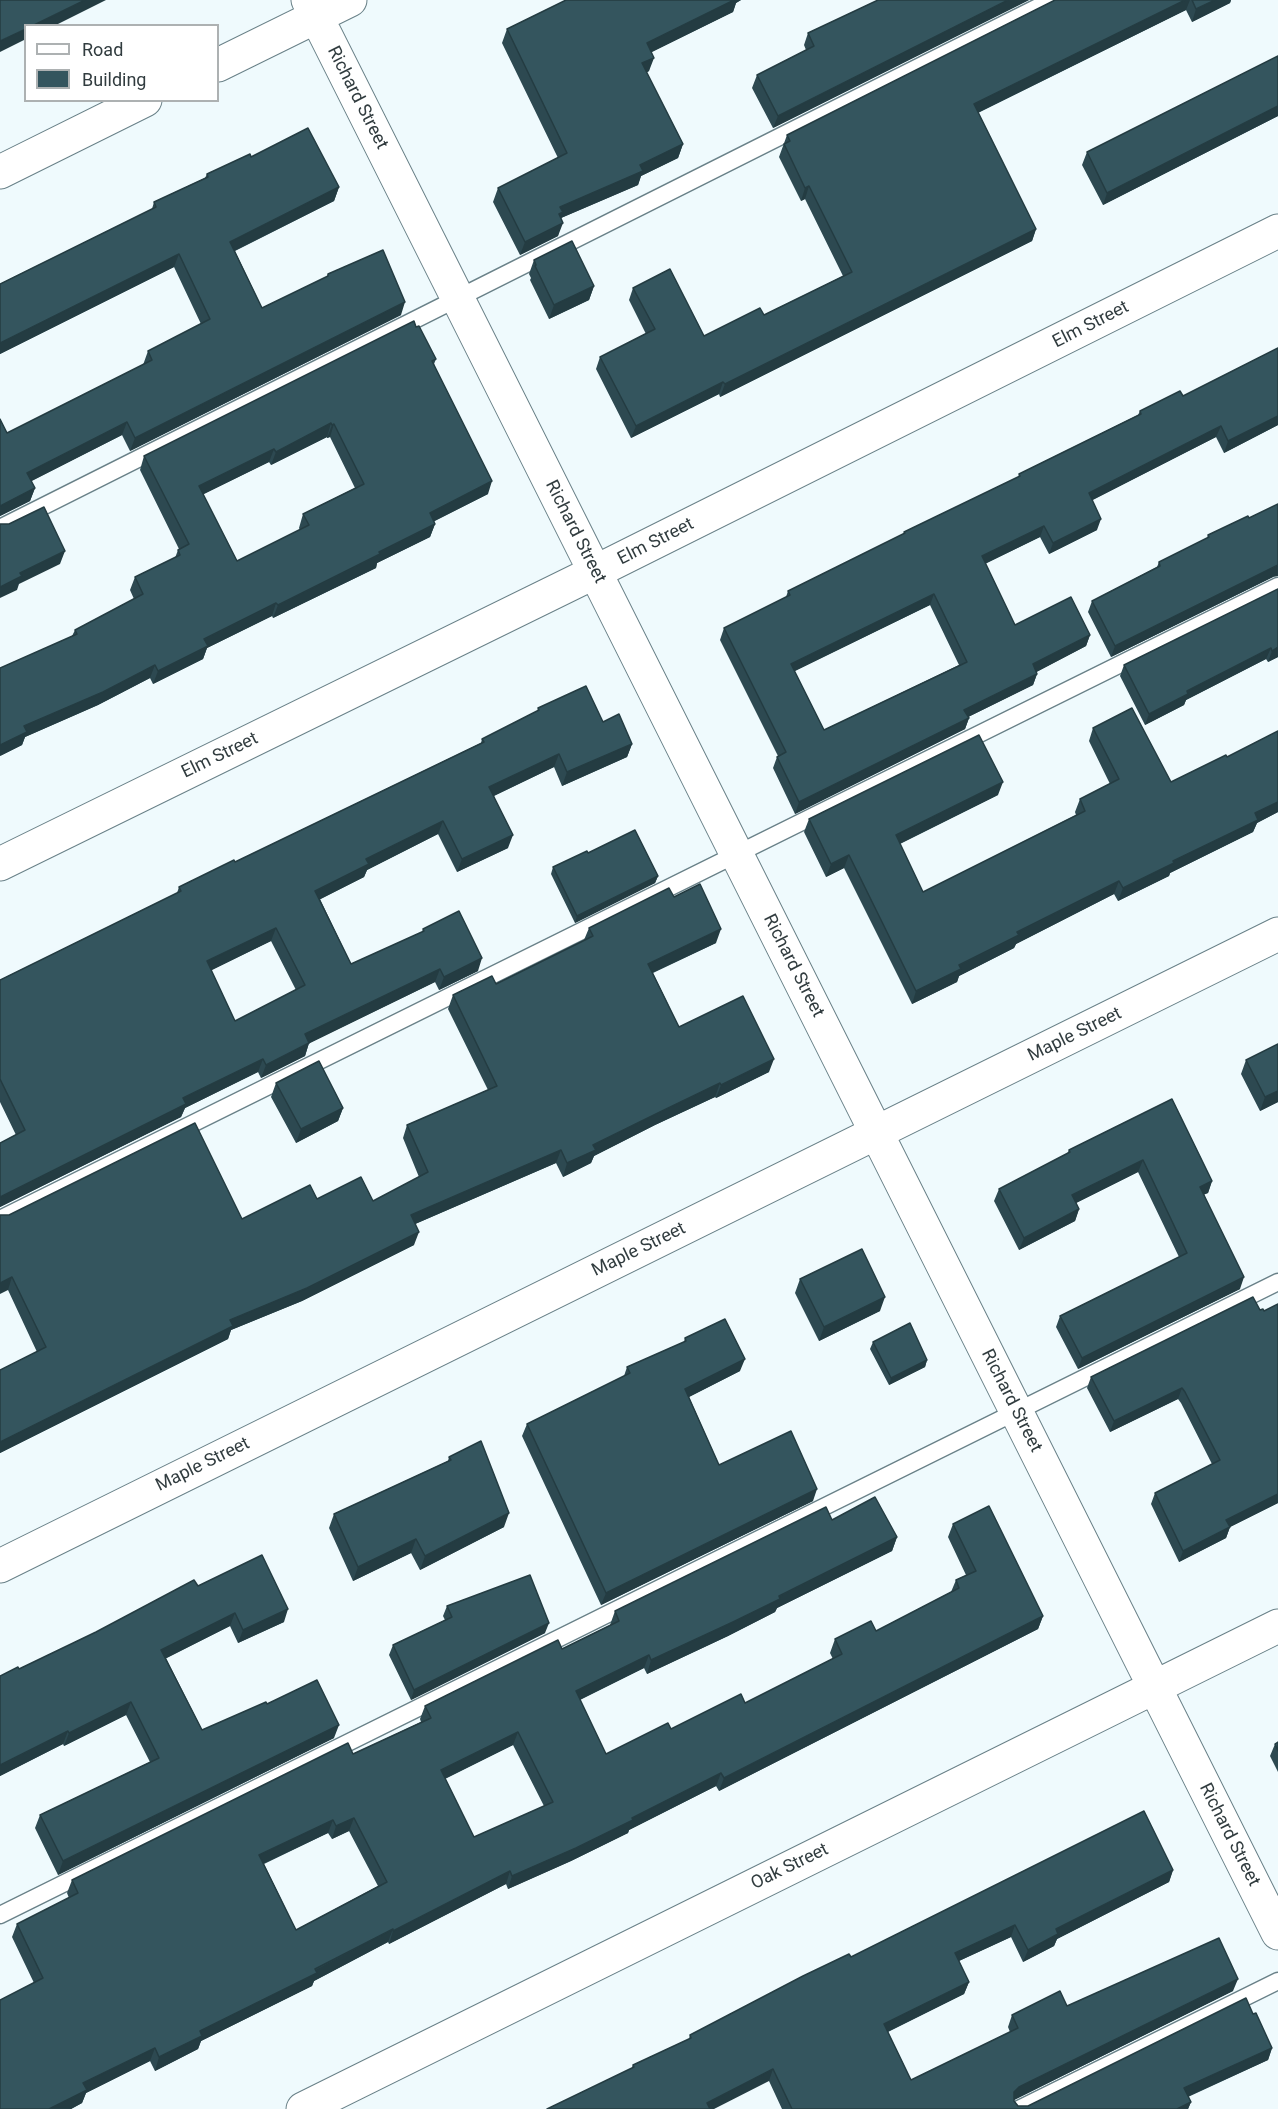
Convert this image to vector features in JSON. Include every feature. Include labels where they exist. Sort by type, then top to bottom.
[{"type":"street","points":[[219,64],[312,8],[350,0]]},
{"type":"street","name":"Richard Street","points":[[312,8],[1278,1933]]},
{"type":"street","points":[[0,172],[141,102]]},
{"type":"street","name":"Elm Street","points":[[0,864],[595,572],[1278,231]]},
{"type":"street","name":"Maple Street","points":[[0,1566],[1278,934]]},
{"type":"street","name":"Oak Street","points":[[303,2109],[1278,1626]]},
{"type":"lane","points":[[0,528],[1052,0]]},
{"type":"lane","points":[[0,1219],[1278,586]]},
{"type":"lane","points":[[0,1915],[1278,1282]]},
{"type":"lane","points":[[1019,2109],[1278,1981]]},
{"type":"building","points":[[0,0],[85,0],[36,24],[24,24],[24,30],[0,41]]},
{"type":"building","points":[[566,0],[734,0],[647,43],[654,58],[642,63],[683,144],[640,165],[643,171],[560,207],[563,212],[559,214],[563,223],[525,242],[498,188],[567,153],[507,29]]},
{"type":"building","points":[[878,0],[1008,0],[778,116],[757,75],[814,46],[808,33]]},
{"type":"building","points":[[1055,0],[1185,0],[974,104],[1036,229],[636,426],[600,357],[655,329],[633,288],[670,269],[704,336],[760,308],[764,315],[852,272],[809,186],[805,188],[784,144],[790,141],[787,135]]},
{"type":"building","points":[[1192,0],[1215,0],[1196,9]]},
{"type":"building","points":[[1278,56],[1278,106],[1107,193],[1087,152]]},
{"type":"building","points":[[308,128],[339,187],[230,242],[262,308],[328,274],[383,250],[405,302],[135,438],[127,422],[27,473],[35,488],[0,506],[0,419],[7,433],[152,360],[148,351],[210,319],[179,254],[0,343],[0,284],[156,207],[154,202],[208,177],[207,174],[250,154],[251,157]]},
{"type":"building","points":[[572,241],[594,286],[554,305],[534,260]]},
{"type":"building","points":[[414,321],[416,327],[419,326],[436,359],[432,361],[492,481],[430,513],[435,524],[379,552],[380,554],[204,639],[208,646],[158,671],[155,665],[103,692],[24,726],[27,732],[0,745],[0,668],[77,634],[75,630],[143,594],[135,577],[180,555],[178,550],[189,544],[144,456]],"holes":[[[331,423],[334,424],[364,484],[303,514],[309,525],[237,561],[199,486],[274,449],[276,452]]]},
{"type":"building","points":[[1278,348],[1278,416],[1228,441],[1221,426],[1089,493],[1101,519],[1053,543],[1044,526],[982,556],[1015,625],[1071,597],[1090,635],[1033,664],[1037,674],[964,710],[969,718],[799,802],[777,757],[786,752],[724,628],[790,595],[788,591],[1020,476],[1019,474],[1141,414],[1140,411],[1180,391],[1183,396]],"holes":[[[934,594],[967,662],[824,730],[791,664]]]},
{"type":"building","points":[[1278,504],[1278,565],[1115,646],[1092,601],[1160,566],[1159,562],[1209,537],[1208,535]]},
{"type":"building","points":[[44,507],[65,551],[20,573],[22,576],[0,587],[0,524],[9,524]]},
{"type":"building","points":[[1278,589],[1278,647],[1272,651],[1271,648],[1187,691],[1188,694],[1149,714],[1124,665]]},
{"type":"building","points":[[586,686],[603,722],[619,714],[632,744],[567,772],[559,754],[489,787],[513,835],[462,859],[443,821],[366,859],[369,864],[315,891],[351,964],[424,931],[423,929],[459,911],[482,958],[444,977],[440,969],[305,1034],[309,1043],[266,1065],[263,1059],[183,1098],[186,1104],[0,1197],[0,1143],[25,1130],[0,1079],[0,980],[181,891],[179,887],[484,742],[482,739],[539,710],[538,708]],"holes":[[[276,928],[305,985],[235,1021],[207,961]]]},
{"type":"building","points":[[1132,708],[1171,782],[1278,731],[1278,802],[1255,813],[1258,820],[1123,888],[1119,881],[1017,932],[1019,935],[959,965],[961,969],[916,991],[849,855],[831,864],[809,819],[979,735],[1003,782],[896,835],[923,892],[1085,811],[1080,799],[1119,779],[1093,728]]},
{"type":"building","points":[[635,830],[658,876],[577,916],[553,867]]},
{"type":"building","points":[[700,884],[721,929],[648,964],[679,1027],[743,996],[774,1059],[593,1145],[596,1150],[567,1163],[561,1150],[411,1215],[419,1232],[307,1288],[230,1320],[233,1326],[0,1442],[0,1370],[46,1347],[12,1277],[0,1283],[0,1215],[9,1215],[195,1123],[242,1219],[310,1185],[317,1199],[361,1177],[373,1201],[428,1172],[407,1125],[497,1086],[453,995],[492,976],[496,984],[593,936],[589,928],[669,888],[674,897]]},
{"type":"building","points":[[1278,1044],[1278,1091],[1265,1097],[1246,1060]]},
{"type":"building","points":[[319,1061],[343,1108],[301,1129],[276,1083]]},
{"type":"building","points":[[1172,1099],[1212,1181],[1200,1187],[1244,1277],[1082,1358],[1060,1316],[1187,1253],[1143,1160],[1072,1195],[1079,1209],[1024,1238],[999,1189],[1070,1152],[1069,1150]]},
{"type":"building","points":[[862,1249],[885,1297],[824,1327],[800,1279]]},
{"type":"building","points":[[1253,1297],[1260,1310],[1264,1311],[1278,1304],[1278,1494],[1226,1520],[1230,1527],[1183,1551],[1155,1493],[1220,1460],[1185,1392],[1182,1388],[1114,1421],[1091,1377]]},
{"type":"building","points":[[725,1319],[745,1359],[685,1389],[719,1465],[791,1431],[817,1489],[606,1593],[527,1424],[630,1373],[627,1367],[686,1341],[685,1338]]},
{"type":"building","points":[[910,1323],[927,1360],[891,1378],[873,1342]]},
{"type":"building","points":[[481,1441],[509,1513],[425,1556],[416,1539],[358,1567],[334,1514],[451,1460],[449,1457]]},
{"type":"building","points":[[875,1497],[897,1537],[779,1596],[780,1599],[733,1622],[651,1660],[649,1655],[576,1691],[606,1754],[668,1723],[671,1729],[741,1694],[745,1703],[842,1654],[835,1639],[871,1621],[876,1631],[959,1588],[956,1580],[976,1571],[953,1524],[989,1506],[1043,1616],[724,1778],[721,1773],[576,1848],[512,1876],[510,1871],[393,1931],[393,1929],[315,1969],[317,1973],[200,2031],[202,2036],[159,2057],[155,2048],[83,2083],[87,2090],[49,2109],[0,2109],[0,2000],[43,1978],[17,1924],[78,1893],[72,1880],[348,1743],[353,1754],[431,1718],[425,1706],[558,1640],[562,1649],[619,1621],[615,1611],[826,1507],[832,1520]],"holes":[[[518,1732],[553,1802],[474,1837],[441,1770]],[[354,1818],[387,1882],[296,1930],[259,1855],[333,1820],[336,1826]]]},
{"type":"building","points":[[262,1555],[288,1609],[243,1630],[235,1613],[161,1650],[202,1730],[266,1702],[267,1704],[317,1680],[339,1725],[63,1861],[40,1815],[159,1758],[131,1702],[0,1765],[0,1676],[96,1632],[194,1580],[198,1586]]},
{"type":"building","points":[[530,1575],[549,1623],[414,1690],[393,1645],[452,1617],[447,1606]]},
{"type":"building","points":[[1144,1811],[1173,1870],[1056,1929],[1058,1934],[1028,1950],[1015,1925],[955,1953],[969,1982],[884,2024],[911,2080],[1018,2028],[1012,2015],[1060,1991],[1067,2006],[1219,1938],[1238,1979],[1019,2087],[1014,2092],[1014,2101],[1018,2106],[1028,2106],[1246,1998],[1253,2014],[1256,2013],[1272,2048],[1184,2088],[1191,2102],[1177,2109],[792,2109],[773,2069],[707,2103],[710,2109],[547,2109],[691,2038],[690,2035],[803,1976],[849,1954],[851,1957]]}]
